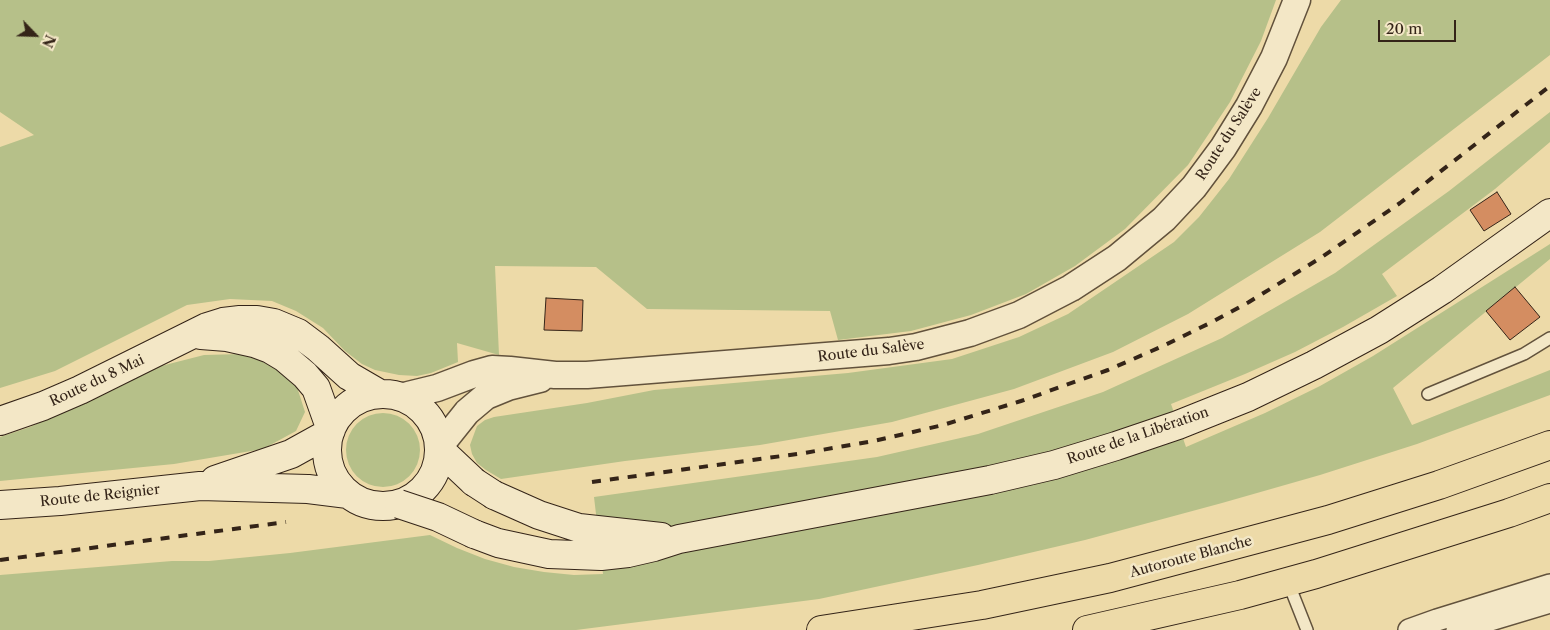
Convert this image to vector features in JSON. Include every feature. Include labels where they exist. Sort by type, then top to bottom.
[{"type":"highway","name":"Autoroute Blanche","points":[[822,630],[982,605],[1119,576],[1328,520],[1550,445]]},
{"type":"highway","points":[[1316,574],[1509,513],[1550,498]]},
{"type":"highway","points":[[1088,630],[1288,582],[1550,513]]},
{"type":"main road","name":"Route de la Libération","points":[[399,504],[438,517],[498,543],[549,554],[601,556],[628,553],[679,539],[990,480],[1054,465],[1178,425],[1248,397],[1314,365],[1380,330],[1449,285],[1550,214]]},
{"type":"main road","name":"Route du 8 Mai","points":[[0,421],[43,406],[80,390],[207,327],[233,320],[274,323],[290,329],[305,337],[349,376],[390,396]]},
{"type":"main road","name":"Route du 8 Mai","points":[[192,335],[219,336],[245,341],[270,349],[286,358],[305,374],[316,388],[330,432]]},
{"type":"main road","points":[[367,396],[390,396],[419,408],[427,416],[434,430],[439,448],[437,462],[434,473],[423,489],[410,499],[399,504],[386,506],[372,505],[350,496],[338,484],[328,460],[327,446],[330,432],[337,418],[355,401],[367,396]]},
{"type":"main road","name":"Route de Reignier","points":[[200,486],[291,454],[330,432]]},
{"type":"main road","name":"Route de la Libération","points":[[439,448],[474,482],[509,502],[559,523],[598,531],[679,539]]},
{"type":"main road","name":"Route de Reignier","points":[[0,506],[200,486],[308,489],[350,496]]},
{"type":"street","name":"Route du Salève","points":[[390,396],[437,388],[492,369],[555,375],[629,372],[889,351],[916,347],[970,333],[1003,321],[1044,303],[1117,258],[1164,219],[1194,187],[1223,148],[1249,106],[1274,58],[1297,0]]},
{"type":"street","name":"Route du Salève","points":[[439,448],[467,412],[486,396],[508,387],[555,375]]},
{"type":"street","points":[[1409,630],[1550,585]]},
{"type":"street","points":[[1457,630],[1550,602]]},
{"type":"lane","points":[[1428,394],[1524,354],[1550,338]]},
{"type":"lane","points":[[1288,582],[1307,630]]},
{"type":"green space","points":[[0,0],[1276,0],[1261,41],[1230,102],[1188,165],[1125,229],[1075,266],[1026,294],[971,315],[911,331],[838,340],[830,311],[647,309],[596,267],[495,266],[499,355],[457,343],[458,362],[431,373],[417,376],[399,375],[375,370],[362,364],[345,351],[323,328],[296,311],[272,301],[230,299],[187,305],[55,371],[0,388],[0,147],[34,135],[0,112]]},
{"type":"green space","points":[[1341,0],[1550,0],[1550,55],[1320,232],[1188,314],[1113,352],[1014,389],[892,422],[760,445],[625,461],[501,479],[477,463],[472,454],[470,445],[477,426],[485,420],[494,417],[587,403],[654,390],[848,373],[952,359],[1019,337],[1068,314],[1174,242],[1199,217],[1229,179],[1268,118],[1321,27]]},
{"type":"green space","points":[[1550,112],[1550,142],[1495,189],[1382,274],[1397,296],[1295,352],[1171,404],[1186,447],[1265,413],[1320,386],[1373,356],[1550,244],[1550,259],[1393,388],[1412,425],[1550,370],[1550,395],[1417,444],[1320,475],[1085,540],[819,599],[576,630],[0,630],[0,575],[172,561],[209,561],[290,553],[430,535],[485,559],[514,567],[574,575],[603,574],[594,497],[877,457],[978,434],[1103,392],[1222,338],[1335,273],[1449,191]]},
{"type":"green space","points":[[242,354],[282,372],[297,387],[305,412],[296,431],[263,449],[174,464],[0,481],[0,437],[30,427],[161,366],[204,355]]},
{"type":"green space","points":[[383,413],[397,416],[409,424],[417,436],[420,450],[417,464],[409,476],[397,484],[383,487],[369,484],[357,476],[349,464],[346,450],[349,436],[357,424],[369,416]]},
{"type":"building","points":[[1497,192],[1511,214],[1484,231],[1470,210]]},
{"type":"building","points":[[1515,287],[1540,317],[1510,340],[1486,311]]},
{"type":"building","points":[[546,298],[583,300],[582,331],[544,330]]},
{"type":"railway","points":[[592,482],[804,453],[874,441],[943,425],[1021,401],[1108,370],[1212,322],[1249,302],[1322,257],[1400,203],[1550,86]]},
{"type":"railway","points":[[0,560],[286,522]]}]
